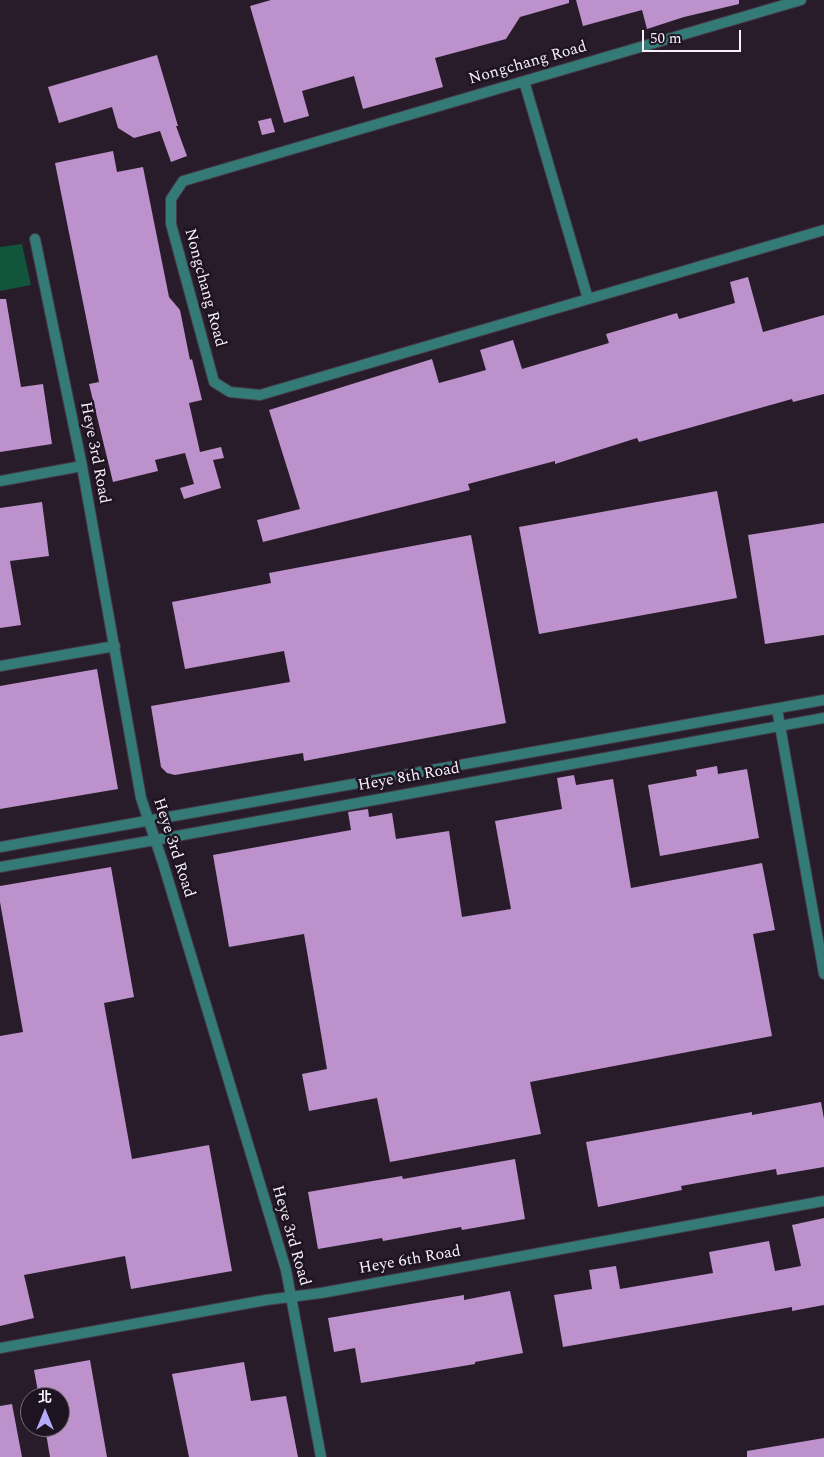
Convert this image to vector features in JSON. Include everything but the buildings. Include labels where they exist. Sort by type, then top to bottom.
[{"type":"street","name":"Nongchang Road","points":[[801,0],[183,181],[171,199],[171,224],[214,382],[230,392],[260,395],[824,230]]},
{"type":"street","points":[[524,81],[588,299]]},
{"type":"street","name":"Heye 3rd Road","points":[[35,239],[82,466],[141,798],[286,1270],[321,1457]]},
{"type":"street","points":[[0,481],[82,466]]},
{"type":"street","points":[[0,666],[115,646]]},
{"type":"street","name":"Heye 8th Road","points":[[0,848],[824,700]]},
{"type":"street","points":[[777,709],[824,974]]},
{"type":"street","name":"Heye 8th Road","points":[[0,867],[824,718]]},
{"type":"street","name":"Heye 6th Road","points":[[0,1348],[824,1201]]},
{"type":"green space","points":[[22,244],[31,285],[0,291],[0,247]]}]
